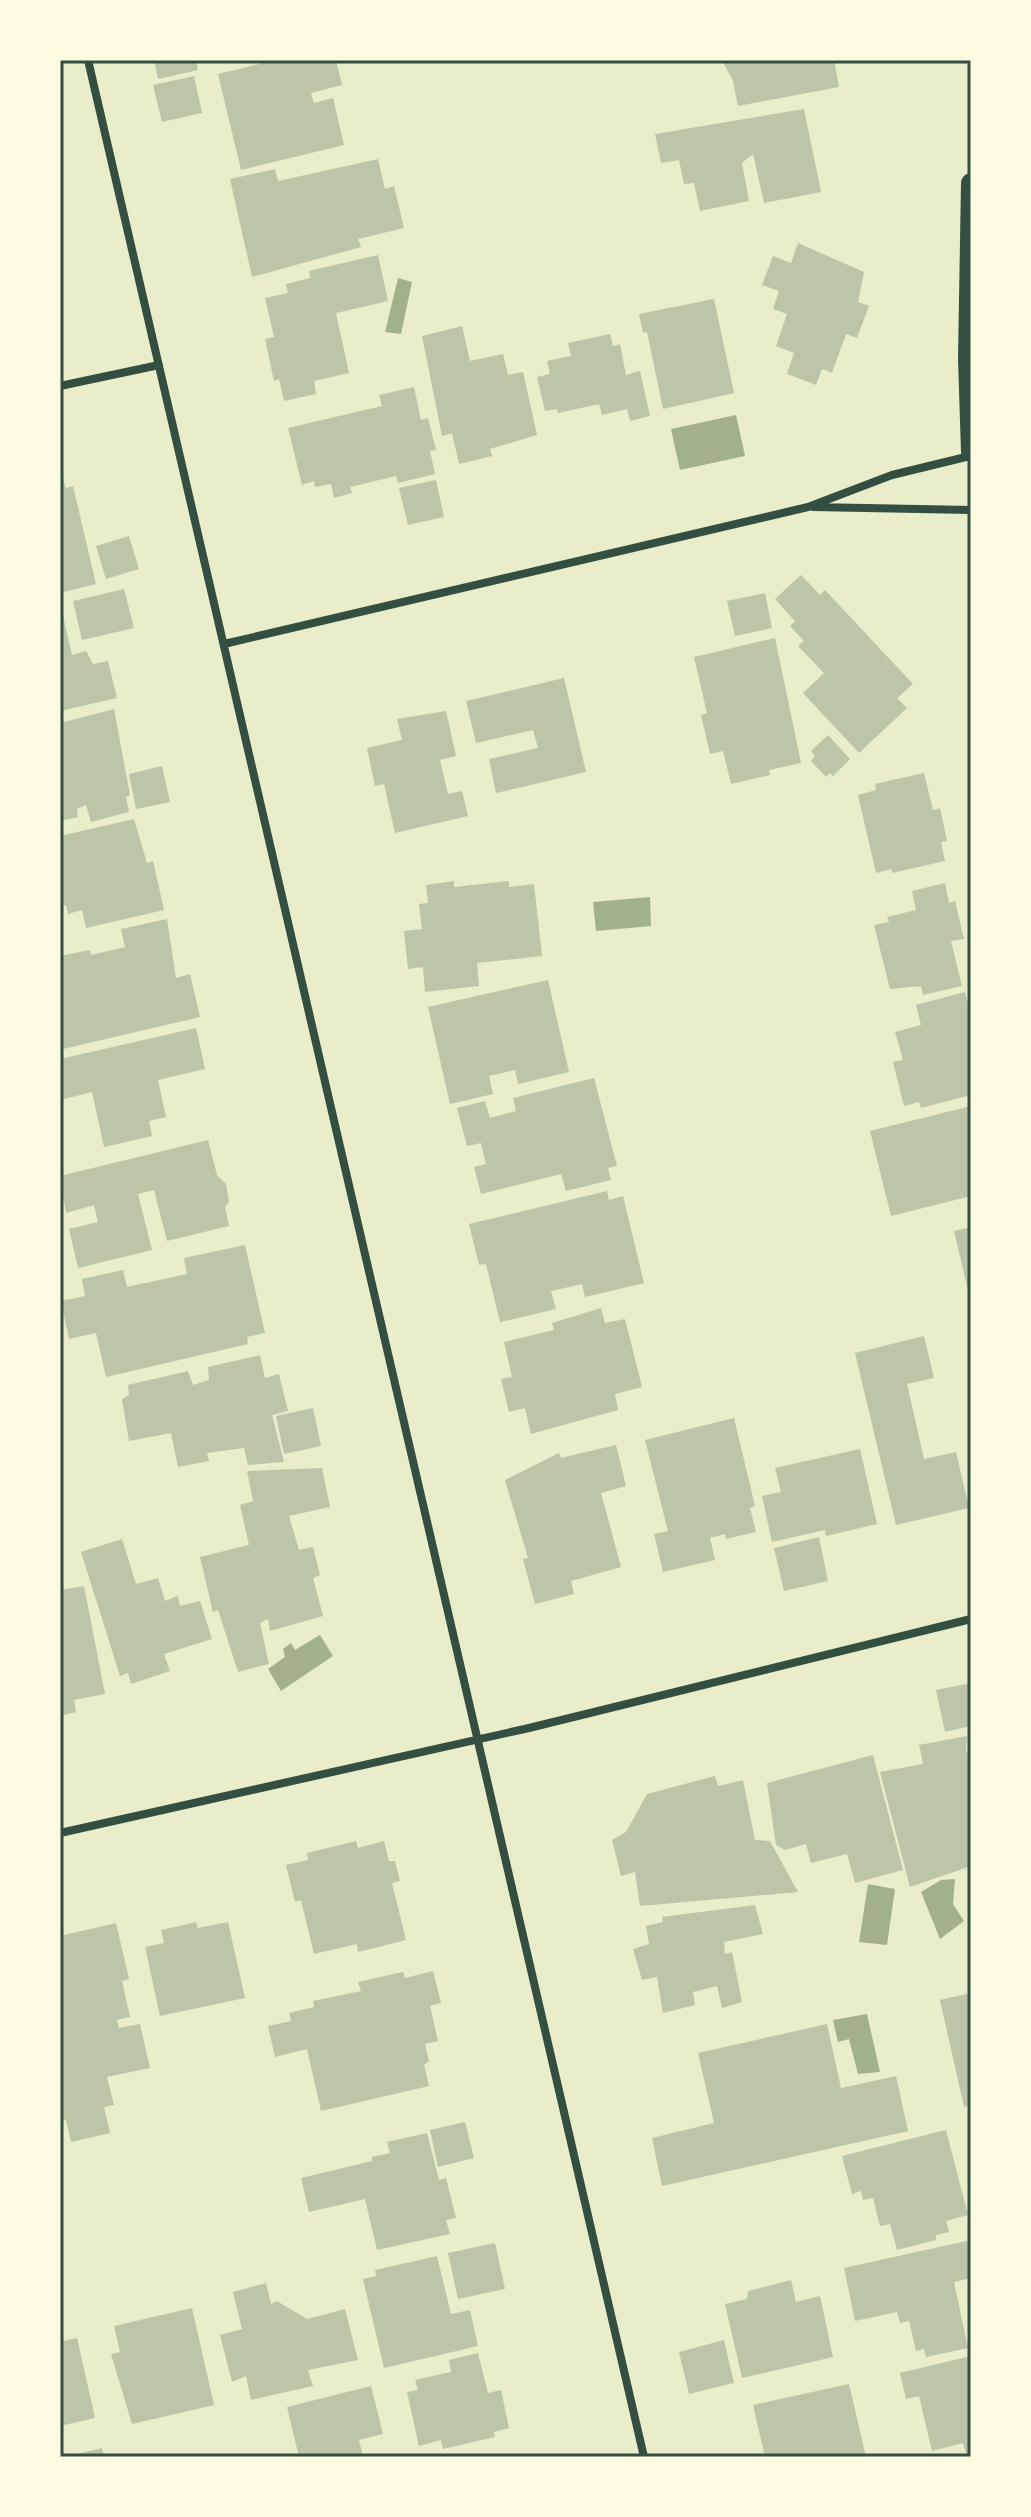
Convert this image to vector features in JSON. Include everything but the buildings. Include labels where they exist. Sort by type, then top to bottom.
[{"type":"main road","points":[[971,183],[968,359],[971,454]]},
{"type":"street","points":[[88,60],[644,2457]]},
{"type":"street","points":[[60,386],[159,365]]},
{"type":"street","points":[[224,644],[808,507],[892,475],[971,454]]},
{"type":"street","points":[[808,507],[971,510]]},
{"type":"street","points":[[60,1833],[477,1739],[971,1619]]},
{"type":"shaded area","points":[[398,278],[412,282],[401,334],[385,332]]},
{"type":"shaded area","points":[[736,415],[745,456],[680,470],[671,429]]},
{"type":"shaded area","points":[[650,897],[651,926],[596,931],[593,902]]},
{"type":"shaded area","points":[[320,1635],[333,1656],[281,1691],[268,1669],[285,1657],[283,1649],[291,1643],[295,1650]]},
{"type":"shaded area","points":[[955,1879],[953,1904],[964,1921],[940,1939],[921,1892],[941,1880]]},
{"type":"shaded area","points":[[868,1884],[895,1889],[887,1945],[859,1942]]},
{"type":"shaded area","points":[[867,2014],[880,2072],[858,2074],[849,2039],[838,2042],[833,2020]]}]
